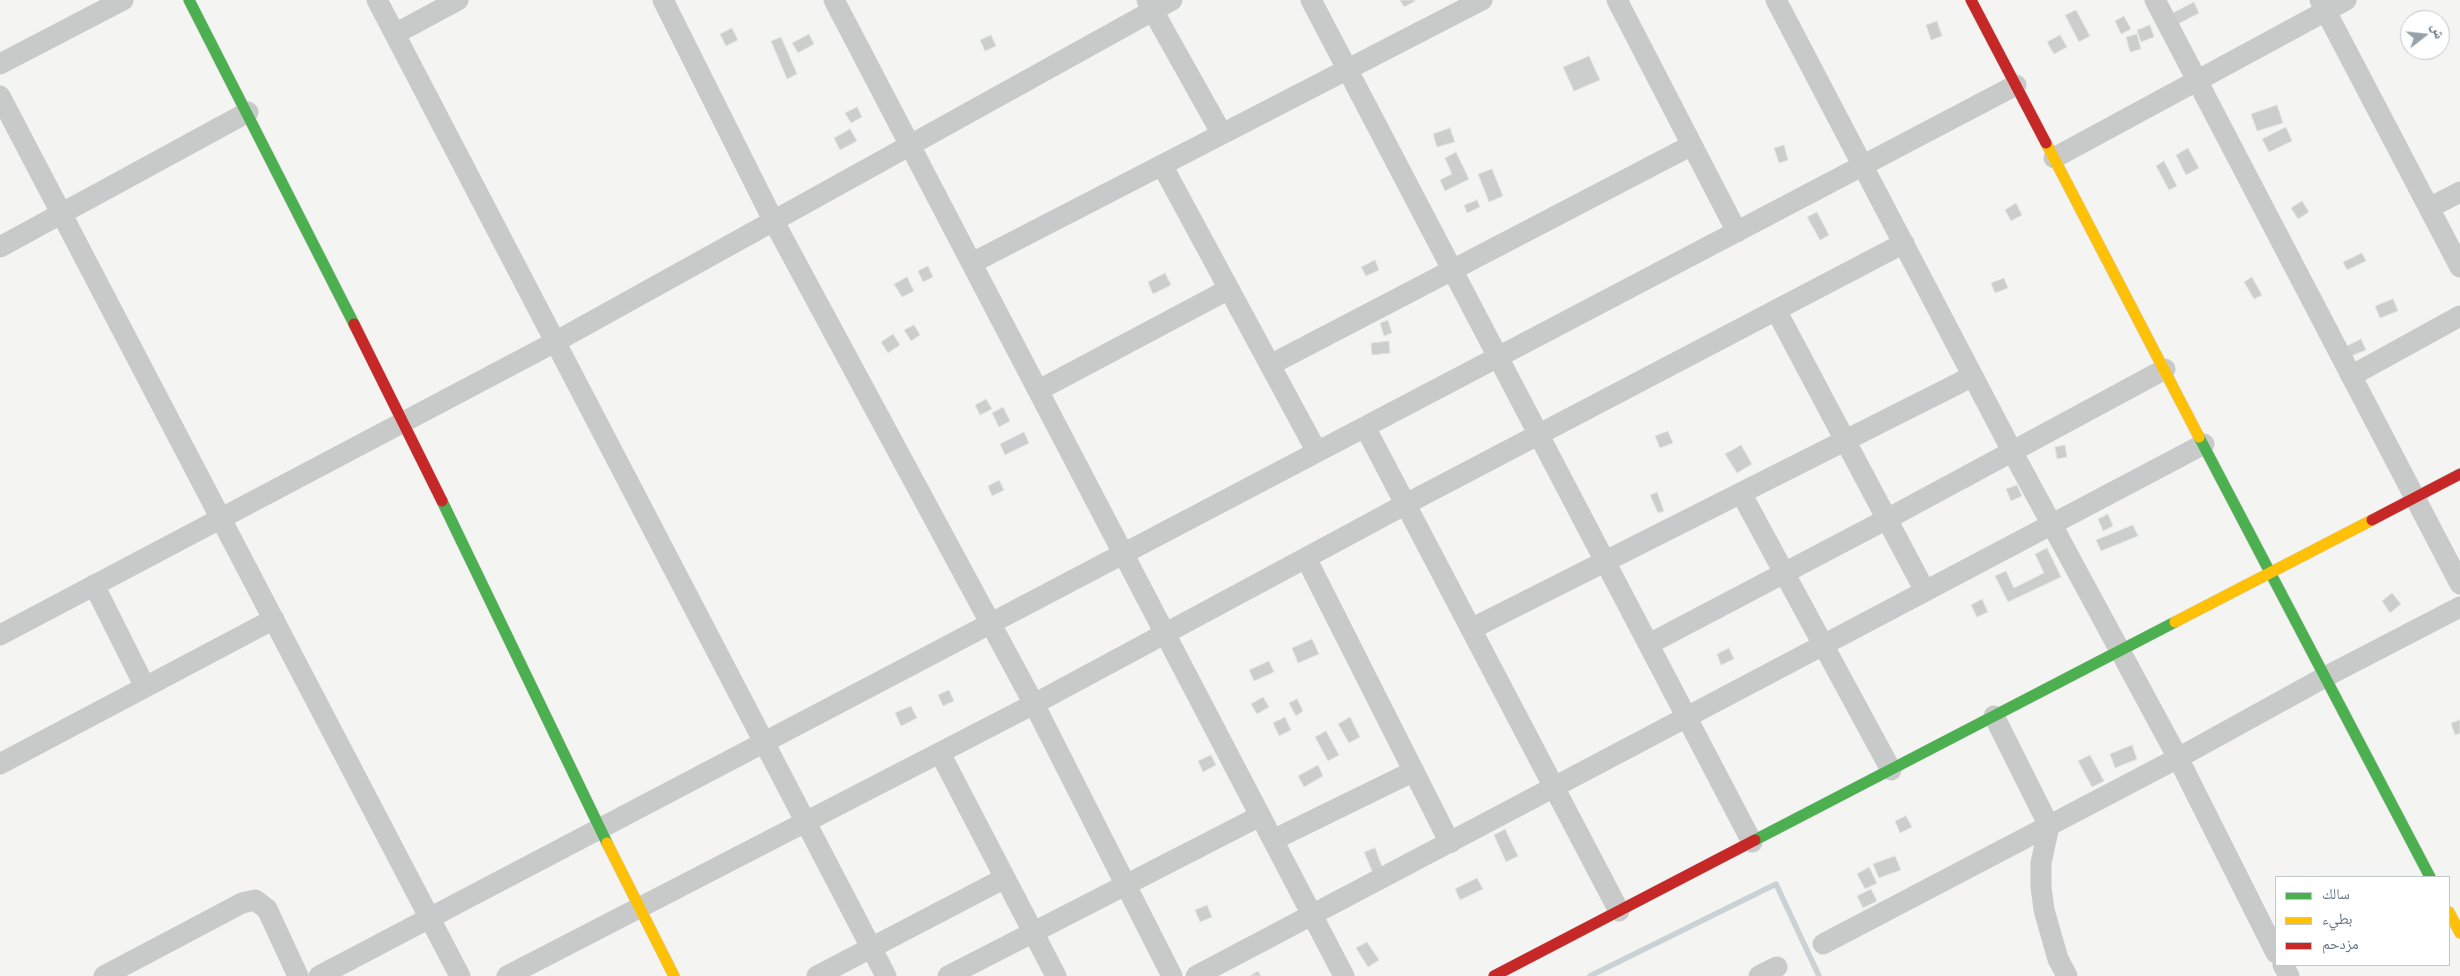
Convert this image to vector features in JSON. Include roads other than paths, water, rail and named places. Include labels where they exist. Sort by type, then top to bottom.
[{"type":"street","points":[[0,64],[123,0]]},
{"type":"street","points":[[377,0],[766,742],[886,976]]},
{"type":"street","points":[[395,34],[458,0]]},
{"type":"street","points":[[834,0],[1344,976]]},
{"type":"street","points":[[0,635],[555,342],[910,145],[1149,5],[1172,0]]},
{"type":"street","points":[[1311,0],[1752,842]]},
{"type":"street","points":[[972,263],[1482,0]]},
{"type":"street","points":[[1617,0],[1737,232]]},
{"type":"street","points":[[1776,0],[2012,452],[2178,758],[2275,951]]},
{"type":"street","points":[[1971,0],[2429,876]]},
{"type":"street","points":[[2155,0],[2460,584]]},
{"type":"street","points":[[2054,158],[2197,80],[2323,5],[2346,0]]},
{"type":"street","points":[[192,1],[403,421],[638,908],[674,976]]},
{"type":"street","points":[[668,2],[773,220],[1034,704],[1172,976]]},
{"type":"street","points":[[1149,5],[1222,134]]},
{"type":"street","points":[[2323,5],[2460,267]]},
{"type":"street","points":[[319,976],[2016,85]]},
{"type":"street","points":[[0,96],[460,976]]},
{"type":"street","points":[[0,247],[248,112]]},
{"type":"street","points":[[1270,365],[1692,145]]},
{"type":"street","points":[[1162,165],[1317,452]]},
{"type":"street","points":[[2429,208],[2460,192]]},
{"type":"street","points":[[507,976],[1034,704],[1406,504],[1904,243]]},
{"type":"street","points":[[1039,390],[1229,289]]},
{"type":"street","points":[[1776,310],[1925,591]]},
{"type":"street","points":[[2351,376],[2460,316]]},
{"type":"street","points":[[1648,644],[1887,519],[2165,369]]},
{"type":"street","points":[[1470,629],[1973,376]]},
{"type":"street","points":[[1365,427],[1619,911]]},
{"type":"street","points":[[1196,976],[2204,444]]},
{"type":"street","points":[[1494,976],[2460,474]]},
{"type":"street","points":[[1741,493],[1891,770]]},
{"type":"street","points":[[1306,558],[1450,843]]},
{"type":"street","points":[[94,585],[146,687]]},
{"type":"street","points":[[1823,944],[2178,758],[2324,677],[2460,606]]},
{"type":"street","points":[[0,764],[274,619]]},
{"type":"street","points":[[1994,716],[2049,826],[2042,863],[2041,887],[2044,910],[2058,959],[2067,976]]},
{"type":"street","points":[[940,753],[1056,976]]},
{"type":"street","points":[[1273,840],[1414,771]]},
{"type":"street","points":[[948,976],[1260,816]]},
{"type":"street","points":[[818,976],[1005,878]]},
{"type":"street","points":[[104,976],[242,903],[255,900],[267,909],[298,976]]},
{"type":"street","points":[[2450,914],[2460,933]]},
{"type":"waterway","points":[[1590,976],[1776,884],[1819,976]]}]
